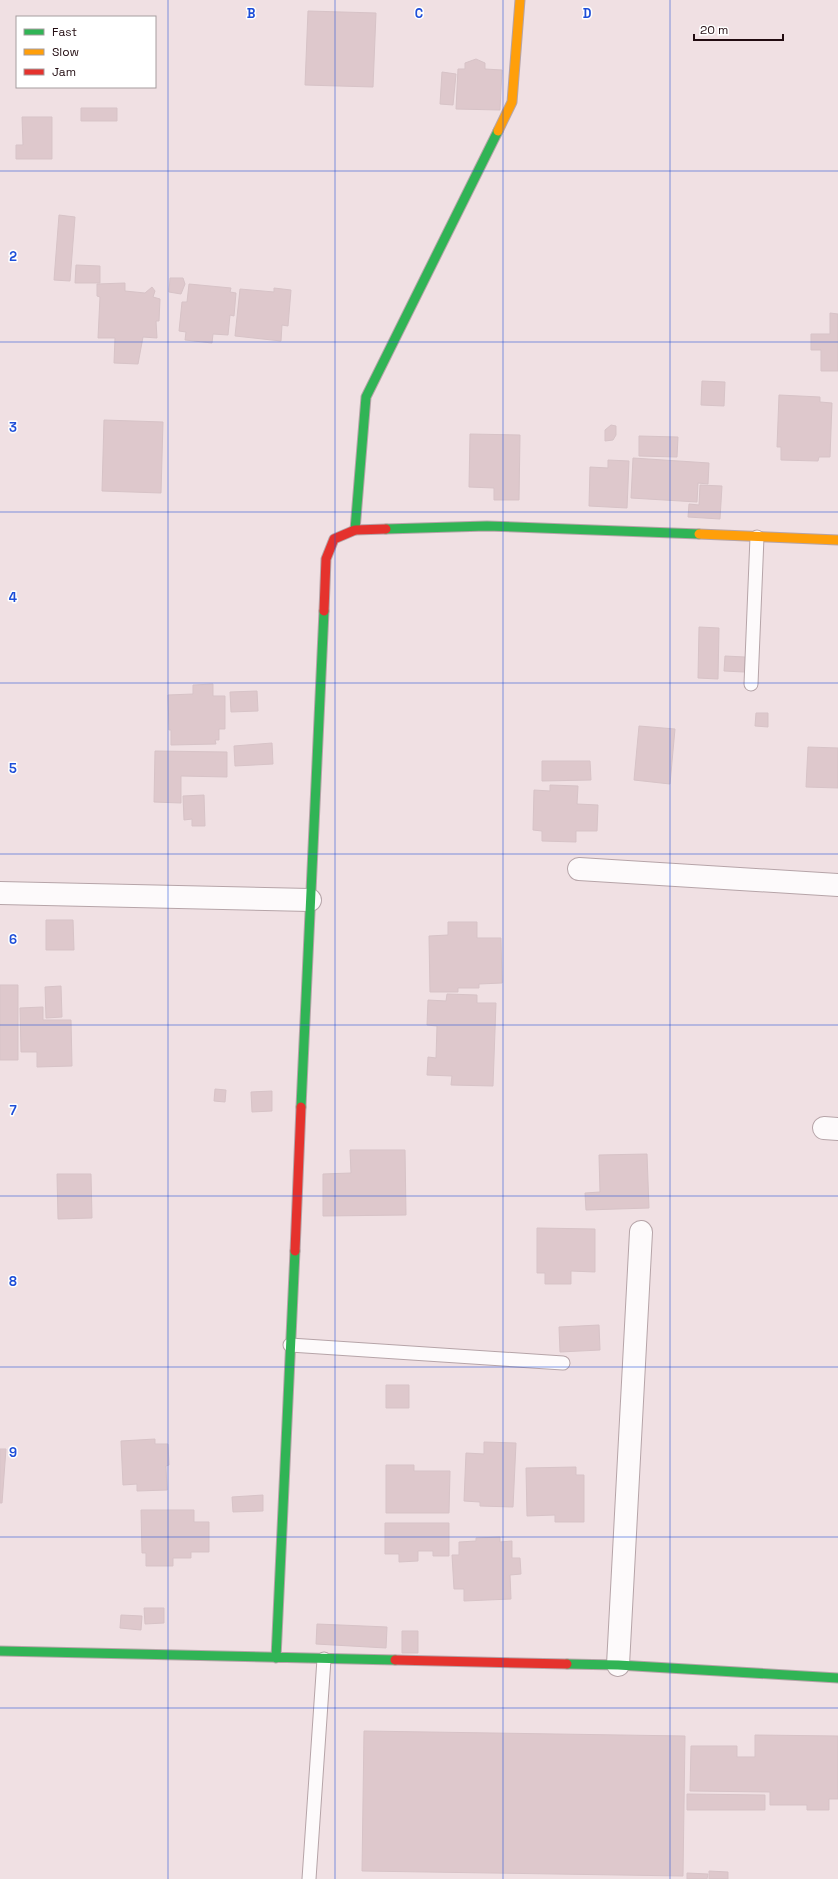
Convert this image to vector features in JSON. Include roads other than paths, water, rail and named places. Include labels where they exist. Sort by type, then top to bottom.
[{"type":"street","points":[[355,530],[366,397],[512,102],[520,0]]},
{"type":"street","points":[[276,1658],[326,558],[334,539],[355,530],[487,526],[838,540]]},
{"type":"street","points":[[579,868],[838,885]]},
{"type":"street","points":[[0,893],[310,900]]},
{"type":"street","points":[[618,1665],[641,1232]]},
{"type":"street","points":[[0,1651],[618,1665],[838,1678]]},
{"type":"lane","points":[[751,684],[757,537]]},
{"type":"lane","points":[[290,1345],[563,1363]]},
{"type":"lane","points":[[309,1879],[324,1659]]}]
